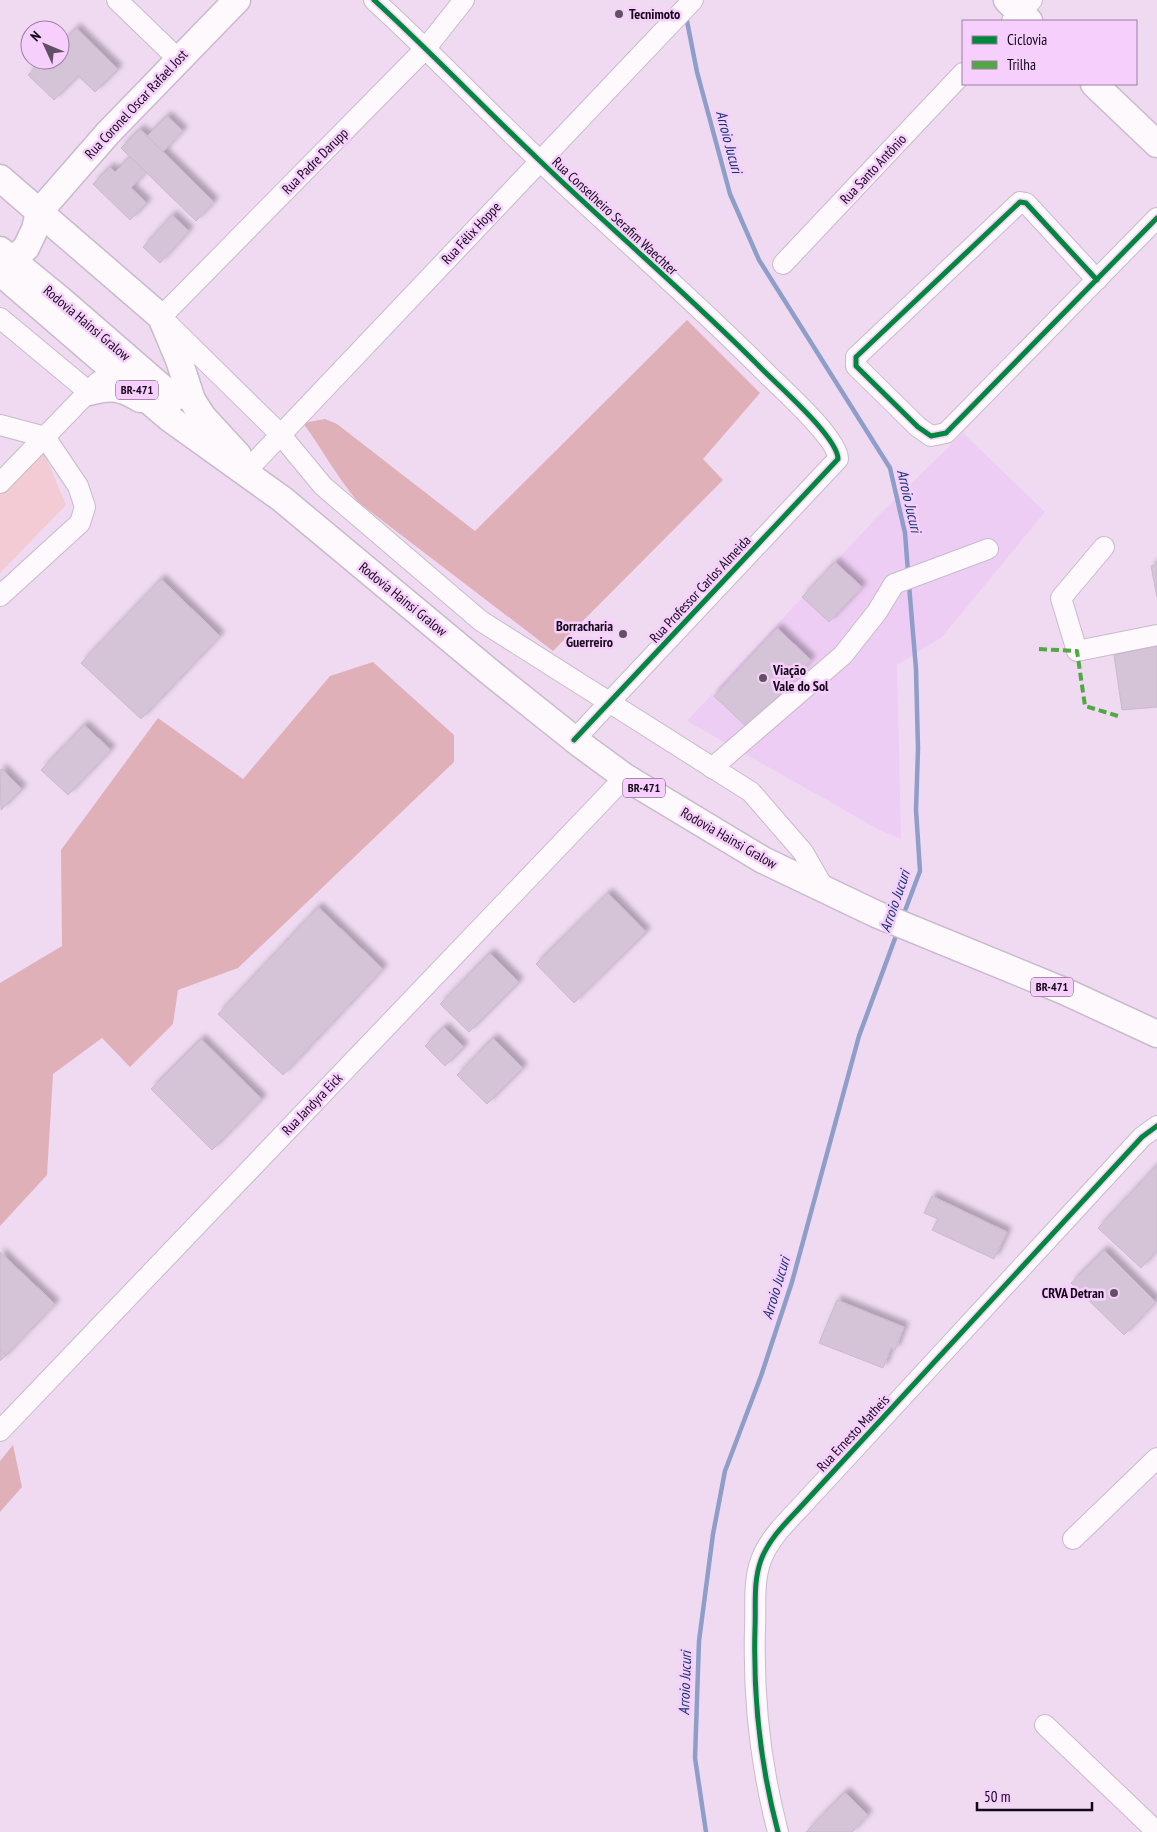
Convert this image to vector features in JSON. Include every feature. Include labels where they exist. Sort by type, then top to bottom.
[{"type":"main road","name":"Rua Coronel Oscar Rafael Jost","points":[[39,212],[108,133],[237,0]]},
{"type":"main road","points":[[1095,85],[1157,144]]},
{"type":"main road","points":[[2,180],[29,185],[40,184],[64,168],[108,133]]},
{"type":"main road","points":[[2,180],[161,317],[179,360],[192,400],[203,417],[244,461]]},
{"type":"main road","points":[[2,180],[24,228],[8,260]]},
{"type":"main road","points":[[8,260],[35,229],[39,212]]},
{"type":"main road","name":"Rodovia Hainsi Gralow","points":[[8,260],[111,368],[183,429],[282,500],[574,740],[625,777],[762,860],[876,914],[1119,1015],[1157,1034]]},
{"type":"main road","name":"Rodovia Hainsi Gralow","points":[[8,260],[118,349],[244,461],[282,500]]},
{"type":"main road","points":[[89,392],[110,387],[121,388],[183,429]]},
{"type":"street","points":[[117,0],[178,59]]},
{"type":"street","name":"Rua Conselheiro Serafim Waechter","points":[[374,0],[426,48],[539,161],[752,358],[812,419],[838,452]]},
{"type":"street","name":"Rua Padre Darupp","points":[[161,317],[426,48],[464,0]]},
{"type":"street","name":"Rua Félix Hoppe","points":[[244,461],[280,434],[693,0]]},
{"type":"street","name":"Rua Santo Antônio","points":[[783,264],[962,74]]},
{"type":"street","points":[[1097,280],[1026,203],[1020,202],[856,357],[856,366],[918,428],[931,436],[946,433],[1097,280],[1157,218]]},
{"type":"street","points":[[161,317],[280,434],[323,486],[481,621],[750,792],[803,852],[825,890]]},
{"type":"street","points":[[0,318],[89,392]]},
{"type":"street","points":[[0,483],[111,368]]},
{"type":"street","points":[[0,425],[45,437],[78,486],[85,507],[80,523],[0,596]]},
{"type":"street","name":"Rua Professor Carlos Almeida","points":[[574,740],[838,459],[838,452]]},
{"type":"street","points":[[1104,546],[1061,598],[1077,651],[1157,635]]},
{"type":"street","points":[[712,768],[843,656],[877,612],[894,584],[919,577],[988,549]]},
{"type":"street","name":"Rua Jandyra Eick","points":[[0,1431],[625,777]]},
{"type":"street","name":"Rua Ernesto Matheis","points":[[778,1832],[763,1770],[755,1701],[755,1585],[762,1559],[769,1544],[814,1492],[1142,1137],[1157,1126]]},
{"type":"street","points":[[1073,1539],[1157,1458]]},
{"type":"street","points":[[1045,1725],[1157,1832]]},
{"type":"shaded area","points":[[687,320],[760,393],[703,459],[723,480],[553,651],[358,502],[303,423],[325,419],[337,424],[475,531]]},
{"type":"shaded area","points":[[963,433],[1045,512],[942,637],[897,665],[901,839],[878,829],[687,721],[880,514]]},
{"type":"shaded area","points":[[43,450],[66,505],[0,573],[0,493]]},
{"type":"shaded area","points":[[373,662],[454,735],[454,762],[238,968],[178,990],[173,1024],[130,1067],[102,1038],[53,1074],[47,1175],[0,1226],[0,983],[62,946],[61,850],[158,718],[243,779],[330,676]]},
{"type":"shaded area","points":[[13,1445],[22,1487],[0,1512],[0,1461]]},
{"type":"building","points":[[76,28],[118,69],[95,92],[78,76],[54,100],[28,75],[33,70],[70,70],[70,34]]},
{"type":"building","points":[[167,116],[183,131],[163,152],[147,136]]},
{"type":"building","points":[[140,129],[214,202],[196,221],[121,148]]},
{"type":"building","points":[[130,157],[146,172],[131,188],[147,203],[130,220],[93,184],[110,167],[115,172]]},
{"type":"building","points":[[172,215],[189,231],[160,263],[143,247]]},
{"type":"building","points":[[835,562],[862,587],[829,622],[802,597]]},
{"type":"building","points":[[1157,564],[1157,597],[1151,566]]},
{"type":"building","points":[[161,579],[220,636],[141,719],[81,663]]},
{"type":"building","name":"Viação Vale do Sol","points":[[777,628],[811,660],[748,728],[714,696]]},
{"type":"building","points":[[1157,646],[1157,707],[1122,710],[1114,655]]},
{"type":"building","points":[[84,725],[111,750],[68,795],[41,770]]},
{"type":"building","points":[[2,769],[22,789],[1,810],[0,770]]},
{"type":"building","points":[[608,893],[646,932],[574,1003],[536,964]]},
{"type":"building","points":[[318,907],[383,969],[283,1075],[218,1014]]},
{"type":"building","points":[[490,953],[519,982],[469,1032],[440,1004]]},
{"type":"building","points":[[444,1027],[464,1047],[445,1066],[425,1046]]},
{"type":"building","points":[[493,1038],[523,1068],[487,1104],[457,1075]]},
{"type":"building","points":[[201,1039],[262,1099],[212,1150],[151,1089]]},
{"type":"building","points":[[1157,1165],[1157,1250],[1141,1268],[1098,1228]]},
{"type":"building","points":[[932,1196],[1007,1232],[994,1259],[932,1230],[938,1219],[924,1213]]},
{"type":"building","name":"CRVA Detran","points":[[1104,1250],[1156,1302],[1124,1335],[1071,1283]]},
{"type":"building","points":[[0,1252],[55,1304],[6,1355],[0,1349]]},
{"type":"building","points":[[837,1300],[904,1327],[895,1350],[891,1348],[883,1368],[819,1343]]},
{"type":"building","points":[[0,1349],[6,1355],[0,1361]]},
{"type":"building","points":[[845,1792],[868,1815],[852,1832],[806,1832]]},
{"type":"waterway","name":"Arroio Jucuri","points":[[686,16],[697,72],[730,194],[759,260],[890,468],[905,533],[908,572]]},
{"type":"waterway","name":"Arroio Jucuri","points":[[903,916],[920,871],[916,810],[918,749],[916,669],[909,585]]},
{"type":"waterway","name":"Arroio Jucuri","points":[[706,1832],[695,1758],[699,1641],[713,1534],[725,1471],[761,1376],[792,1282],[859,1036],[897,933]]},
{"type":"marked path","points":[[1039,649],[1077,651],[1085,706],[1118,716]]},
{"type":"cycle path","points":[[374,0],[540,161],[709,317],[819,426],[836,450],[838,459],[574,740]]},
{"type":"cycle path","points":[[1097,280],[1026,203],[1020,202],[856,357],[856,366],[918,427],[931,436],[946,433],[1157,218]]},
{"type":"cycle path","points":[[778,1832],[762,1756],[755,1680],[756,1585],[758,1568],[765,1551],[775,1535],[1142,1137],[1157,1126]]},
{"type":"place","name":"Tecnimoto","points":[[619,14]]},
{"type":"place","name":"Borracharia Guerreiro","points":[[623,634]]},
{"type":"place","name":"Viação Vale do Sol","points":[[763,678]]},
{"type":"place","name":"CRVA Detran","points":[[1114,1293]]}]
